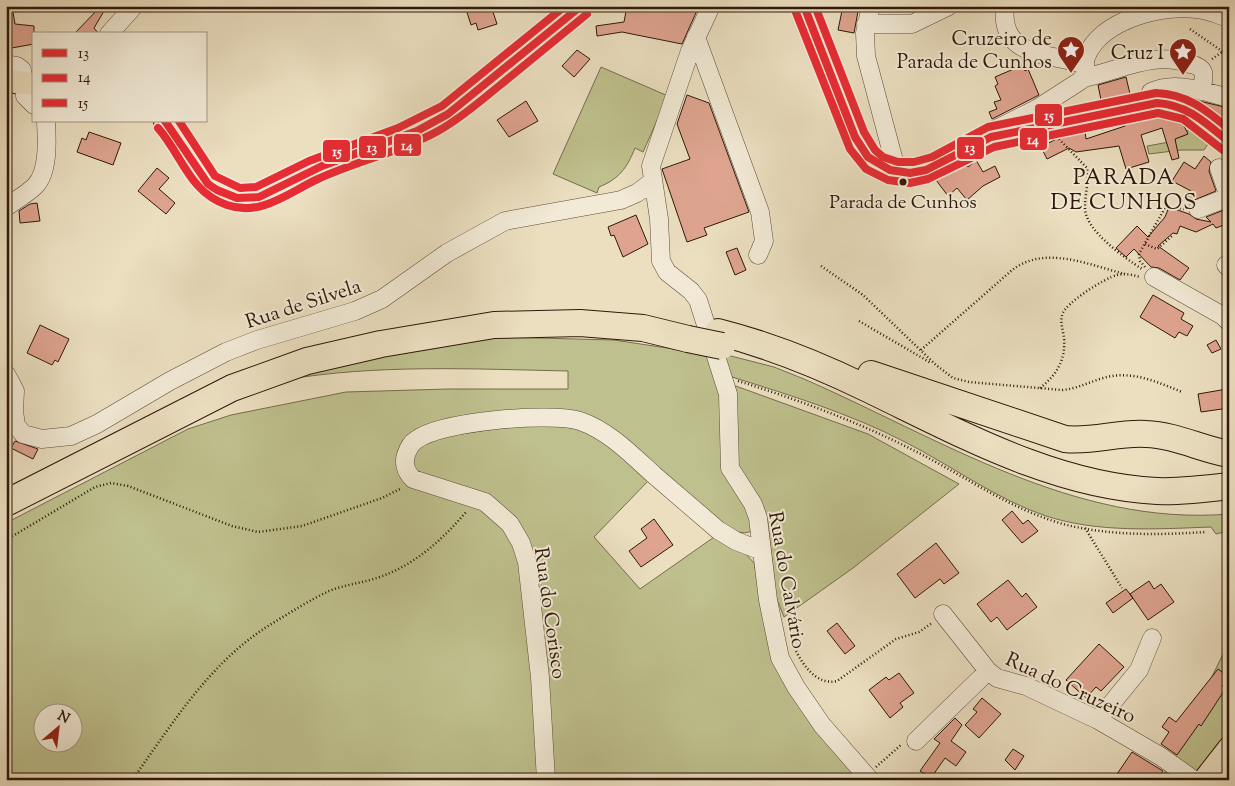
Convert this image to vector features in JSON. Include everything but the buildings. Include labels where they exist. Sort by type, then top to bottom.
[{"type":"highway","points":[[6,492],[228,379],[352,337],[417,323],[513,314],[580,314],[644,318],[688,332],[859,370],[1065,439],[1092,440],[1147,434],[1164,436],[1229,454]]},
{"type":"highway","points":[[6,503],[232,388],[307,361],[381,344],[494,326],[580,323],[688,332]]},
{"type":"highway","points":[[720,339],[988,453],[1072,483],[1119,492],[1160,496],[1229,494]]},
{"type":"highway","points":[[780,351],[865,387],[978,442],[1074,476],[1120,486],[1157,491],[1191,491],[1229,486]]},
{"type":"main road","points":[[166,122],[180,140],[200,174],[211,186],[236,198],[252,198],[323,166],[397,141],[429,126],[448,114],[581,6]]},
{"type":"main road","points":[[804,6],[848,119],[862,149],[875,163],[897,172],[914,172],[932,168],[980,140],[1150,105],[1172,103],[1184,106],[1229,142]]},
{"type":"main road","points":[[1204,780],[1229,748]]},
{"type":"street","points":[[111,32],[134,6]]},
{"type":"street","name":"Rua do Calvário","points":[[711,6],[696,37],[652,157],[651,166],[659,218],[661,262],[667,272],[691,290],[698,300],[722,376],[730,405],[730,468],[756,511],[775,640],[783,666],[822,725],[872,774]]},
{"type":"street","points":[[871,6],[866,24],[866,56],[897,172]]},
{"type":"street","points":[[866,24],[912,24],[927,12],[949,6]]},
{"type":"street","points":[[1005,6],[1004,20],[1008,33],[1020,46],[1030,51],[1084,72],[1109,72],[1147,60],[1164,58],[1177,60],[1200,68],[1204,75],[1201,91]]},
{"type":"street","points":[[980,140],[997,128],[1051,100],[1084,72],[1090,50],[1107,30],[1120,22],[1150,9],[1204,8],[1229,18]]},
{"type":"street","points":[[696,37],[760,212],[764,241],[758,255]]},
{"type":"street","points":[[6,64],[17,66],[22,70],[21,82],[25,96],[32,103]]},
{"type":"street","points":[[1150,105],[1150,94],[1157,90],[1175,87],[1229,98]]},
{"type":"street","points":[[6,207],[34,188],[41,178],[46,147],[46,122]]},
{"type":"street","points":[[1194,209],[1229,197],[1219,168]]},
{"type":"street","name":"Rua de Silvela","points":[[6,374],[15,391],[14,411],[16,425],[24,434],[42,439],[71,436],[97,424],[170,381],[240,346],[354,311],[382,300],[446,253],[505,221],[621,200],[636,193],[653,181]]},
{"type":"street","points":[[1154,277],[1219,314],[1229,322]]},
{"type":"street","points":[[413,479],[406,469],[405,457],[411,444],[425,435],[468,425],[509,419],[545,416],[571,419],[593,426],[616,441],[722,533],[745,546],[762,551]]},
{"type":"street","name":"Rua do Corisco","points":[[413,479],[477,499],[493,508],[510,524],[521,543],[527,562],[540,678],[546,780]]},
{"type":"street","points":[[943,614],[988,671]]},
{"type":"street","points":[[1098,720],[1139,670],[1152,638]]},
{"type":"street","name":"Rua do Cruzeiro","points":[[911,741],[988,671],[997,678],[1026,686],[1098,720],[1160,756],[1194,780]]},
{"type":"path","points":[[1190,29],[1229,56]]},
{"type":"path","points":[[1053,124],[1061,143],[1087,168],[1088,190],[1084,208],[1090,224],[1119,252],[1154,277]]},
{"type":"path","points":[[1154,277],[1139,259],[1145,244],[1167,205],[1194,209]]},
{"type":"path","points":[[1145,244],[1156,249],[1172,236]]},
{"type":"path","points":[[921,350],[1011,270],[1026,261],[1038,258],[1057,258],[1145,279],[1154,277]]},
{"type":"path","points":[[821,266],[863,295],[936,365],[948,375],[960,380],[1070,390],[1100,379],[1121,375],[1147,378],[1182,392]]},
{"type":"path","points":[[1039,388],[1052,377],[1061,364],[1064,342],[1062,316],[1066,306],[1115,276],[1125,274]]},
{"type":"path","points":[[859,321],[936,365]]},
{"type":"path","points":[[722,376],[815,408],[894,440],[985,491],[1032,514],[1085,528],[1139,533],[1206,532]]},
{"type":"path","points":[[6,540],[95,487],[111,483],[128,486],[232,526],[258,532],[302,526],[382,498],[399,490],[413,479]]},
{"type":"path","points":[[132,780],[184,705],[218,666],[239,647],[272,624],[324,594],[378,577],[411,563],[440,542],[477,499]]},
{"type":"path","points":[[1085,528],[1122,588]]},
{"type":"path","points":[[790,639],[798,656],[810,671],[830,683],[837,681],[896,639],[925,629],[943,614]]},
{"type":"path","points":[[872,774],[911,741]]},
{"type":"path","points":[[10,780],[15,777],[25,780]]},
{"type":"green space","points":[[601,67],[668,96],[643,152],[635,148],[622,172],[599,187],[597,193],[553,174]]},
{"type":"green space","points":[[1194,127],[1208,144],[1204,150],[1181,150],[1149,154],[1147,146],[1175,141],[1175,139],[1188,134],[1186,131]]},
{"type":"green space","points":[[500,337],[614,340],[707,354],[717,379],[753,530],[745,533],[733,530],[722,524],[591,420],[406,437],[398,451],[397,461],[448,496],[487,512],[511,538],[520,565],[534,670],[537,776],[519,780],[6,780],[6,523],[188,429],[231,415],[346,392],[448,389],[568,389],[568,371],[390,370],[319,375],[283,380],[315,368]]},
{"type":"green space","points":[[723,354],[774,367],[804,379],[957,451],[1062,493],[1117,507],[1172,514],[1229,514],[1229,531],[1216,534],[1211,527],[1128,529],[1086,525],[1046,516],[1009,501],[923,451],[884,432],[798,398],[732,377]]},
{"type":"green space","points":[[733,385],[868,434],[959,484],[853,568],[784,617],[776,597],[767,516],[738,466]]},
{"type":"green space","points":[[534,423],[588,430],[650,479],[594,537],[640,589],[717,535],[745,553],[754,563],[768,630],[866,780],[559,780],[553,771],[520,529],[413,471],[412,453],[428,439]]},
{"type":"green space","points":[[1229,642],[1229,780],[1161,780]]},
{"type":"transit line","name":"15","points":[[180,122],[215,176],[240,188],[256,187],[309,161],[398,128],[442,106],[565,6]]},
{"type":"transit line","name":"13","points":[[166,122],[208,184],[237,198],[259,197],[322,166],[417,131],[448,114],[581,6]]},
{"type":"transit line","name":"13","points":[[804,6],[855,137],[868,157],[890,170],[910,173],[926,170],[991,137],[1157,103],[1168,104],[1187,111],[1229,142]]},
{"type":"transit line","name":"15","points":[[815,6],[864,132],[875,150],[883,157],[898,162],[914,162],[932,157],[988,127],[1156,93],[1177,96],[1196,104],[1229,129]]},
{"type":"transit line","name":"14","points":[[795,10],[850,149],[866,169],[888,180],[910,183],[928,179],[994,147],[1158,113],[1183,119],[1223,150]]},
{"type":"transit line","name":"14","points":[[158,128],[187,172],[214,199],[239,208],[263,205],[318,179],[409,145],[446,126],[462,116],[587,14]]},
{"type":"place","name":"Cruzeiro de Parada de Cunhos","points":[[1071,74]]},
{"type":"place","name":"Cruz I","points":[[1183,76]]},
{"type":"place","name":"Parada de Cunhos","points":[[903,182]]},
{"type":"district","name":"PARADA DE CUNHOS","points":[[1124,189]]}]
